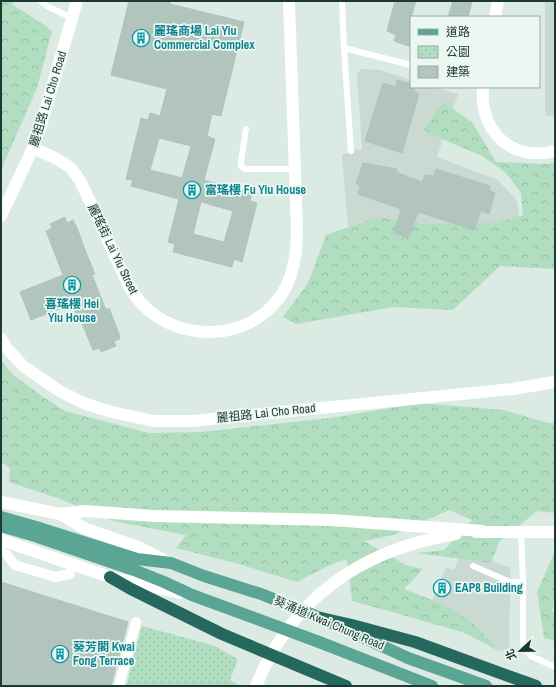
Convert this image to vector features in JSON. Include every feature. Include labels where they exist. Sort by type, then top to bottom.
[{"type":"highway","points":[[110,577],[222,634],[346,686]]},
{"type":"highway","points":[[321,618],[352,624],[415,642],[536,686]]},
{"type":"main road","name":"葵涌道 Kwai Chung Road","points":[[1,517],[137,559],[171,563],[204,576],[261,594],[321,618],[408,658],[486,686]]},
{"type":"main road","name":"葵涌道 Kwai Chung Road","points":[[1,526],[134,570],[192,595],[432,686]]},
{"type":"street","name":"麗祖路 Lai Cho Road","points":[[1,216],[40,130],[77,1]]},
{"type":"street","name":"麗瑤街 Lai Yiu Street","points":[[33,148],[57,159],[71,168],[79,179],[128,284],[140,302],[154,315],[171,325],[183,329],[206,332],[227,331],[249,323],[267,310],[281,294],[291,276],[296,254],[295,169],[289,1]]},
{"type":"street","points":[[495,16],[498,1]]},
{"type":"street","points":[[483,88],[482,99],[487,117],[495,133],[500,139],[511,148],[524,152],[541,154],[555,151]]},
{"type":"street","name":"麗祖路 Lai Cho Road","points":[[1,339],[6,348],[23,366],[81,402],[102,410],[154,421],[185,421],[513,389],[555,382]]},
{"type":"street","name":"葵涌道 Kwai Chung Road","points":[[1,502],[60,514],[86,529],[138,547],[171,563]]},
{"type":"street","points":[[60,514],[85,511],[154,516],[331,520],[483,531],[555,532]]},
{"type":"street","points":[[256,686],[271,654],[296,618],[310,602],[343,575],[393,550],[420,541],[440,536],[483,531]]},
{"type":"street","name":"葵涌道 Kwai Chung Road","points":[[1,540],[110,577],[192,595]]},
{"type":"street","points":[[4,551],[15,565],[54,577],[70,574]]},
{"type":"street","points":[[119,686],[136,622]]},
{"type":"lane","points":[[41,1],[47,6],[72,18]]},
{"type":"lane","points":[[342,1],[351,151]]},
{"type":"lane","points":[[344,48],[410,65]]},
{"type":"lane","points":[[246,129],[241,166],[245,169],[295,169]]},
{"type":"lane","points":[[521,531],[523,644],[531,656],[555,667]]},
{"type":"lane","points":[[473,566],[510,582],[523,582]]},
{"type":"lane","points":[[70,574],[91,571]]},
{"type":"shaded area","points":[[545,1],[555,1],[555,117],[545,115]]},
{"type":"shaded area","points":[[360,69],[380,70],[410,80],[410,88],[437,88],[458,94],[437,157],[498,180],[517,201],[519,211],[518,234],[349,237],[342,155],[351,151],[362,149],[357,76]]},
{"type":"shaded area","points":[[468,550],[504,566],[510,567],[509,649],[502,651],[497,650],[483,633],[467,619],[432,600],[446,567],[454,570],[462,551]]},
{"type":"green space","points":[[1,1],[12,1],[13,5],[52,31],[37,88],[1,170]]},
{"type":"green space","points":[[443,102],[472,122],[496,162],[549,164],[555,162],[555,269],[500,266],[453,310],[394,307],[296,324],[283,317],[308,283],[326,235],[377,217],[423,224],[495,223],[523,215],[521,193],[506,173],[482,156],[423,131]]},
{"type":"green space","points":[[1,360],[13,375],[65,411],[149,433],[201,432],[330,418],[420,403],[504,410],[548,423],[555,423],[555,513],[537,511],[499,542],[491,563],[416,553],[444,550],[472,520],[449,510],[393,535],[364,541],[406,565],[423,569],[404,589],[446,606],[466,618],[483,633],[497,650],[465,633],[352,601],[347,559],[330,565],[297,582],[239,564],[176,548],[186,535],[113,521],[57,498],[9,482],[10,468],[1,462]]},
{"type":"green space","points":[[555,551],[555,597],[552,611],[555,614],[555,641],[544,638],[537,592]]},
{"type":"green space","points":[[142,626],[212,645],[238,659],[230,680],[240,686],[126,686]]},
{"type":"building","points":[[129,1],[170,1],[170,4],[244,22],[221,116],[212,114],[207,136],[215,139],[204,180],[252,193],[250,201],[257,203],[242,262],[234,259],[232,267],[173,252],[175,244],[168,242],[179,199],[131,186],[133,180],[126,179],[141,118],[148,120],[150,113],[160,116],[167,89],[111,75]],"holes":[[[159,138],[191,146],[182,178],[150,170]],[[201,202],[233,211],[224,242],[193,234]]]},
{"type":"building","points":[[395,1],[416,1],[411,16],[410,16],[410,47],[394,41],[396,35],[387,31]]},
{"type":"building","points":[[453,1],[472,1],[468,16],[448,16]]},
{"type":"building","points":[[397,80],[410,84],[410,88],[415,88],[414,91],[419,94],[402,153],[365,141],[383,83],[396,87]]},
{"type":"building","points":[[363,163],[397,169],[396,172],[422,182],[425,175],[434,176],[436,169],[490,186],[489,190],[495,193],[489,214],[481,211],[474,230],[418,212],[409,237],[394,233],[401,209],[358,194],[360,186],[356,184]]},
{"type":"building","name":"喜瑤樓 Hei Yiu House","points":[[65,217],[67,223],[73,220],[76,225],[95,274],[92,275],[106,310],[109,308],[119,334],[120,339],[114,341],[116,346],[101,352],[99,348],[93,350],[79,316],[77,317],[72,304],[31,320],[20,292],[63,275],[46,231],[52,228],[50,224]]},
{"type":"building","name":"葵芳閣 Kwai Fong Terrace","points":[[1,582],[128,622],[111,686],[1,686]]},
{"type":"place","name":"麗瑤商場 Lai Yiu Commercial Complex","points":[[141,38]]},
{"type":"place","name":"富瑤樓 Fu Yiu House","points":[[192,190]]},
{"type":"place","name":"喜瑤樓 Hei Yiu House","points":[[72,285]]},
{"type":"place","name":"EAP8 Building","points":[[442,588]]},
{"type":"place","name":"葵芳閣 Kwai Fong Terrace","points":[[60,654]]}]
